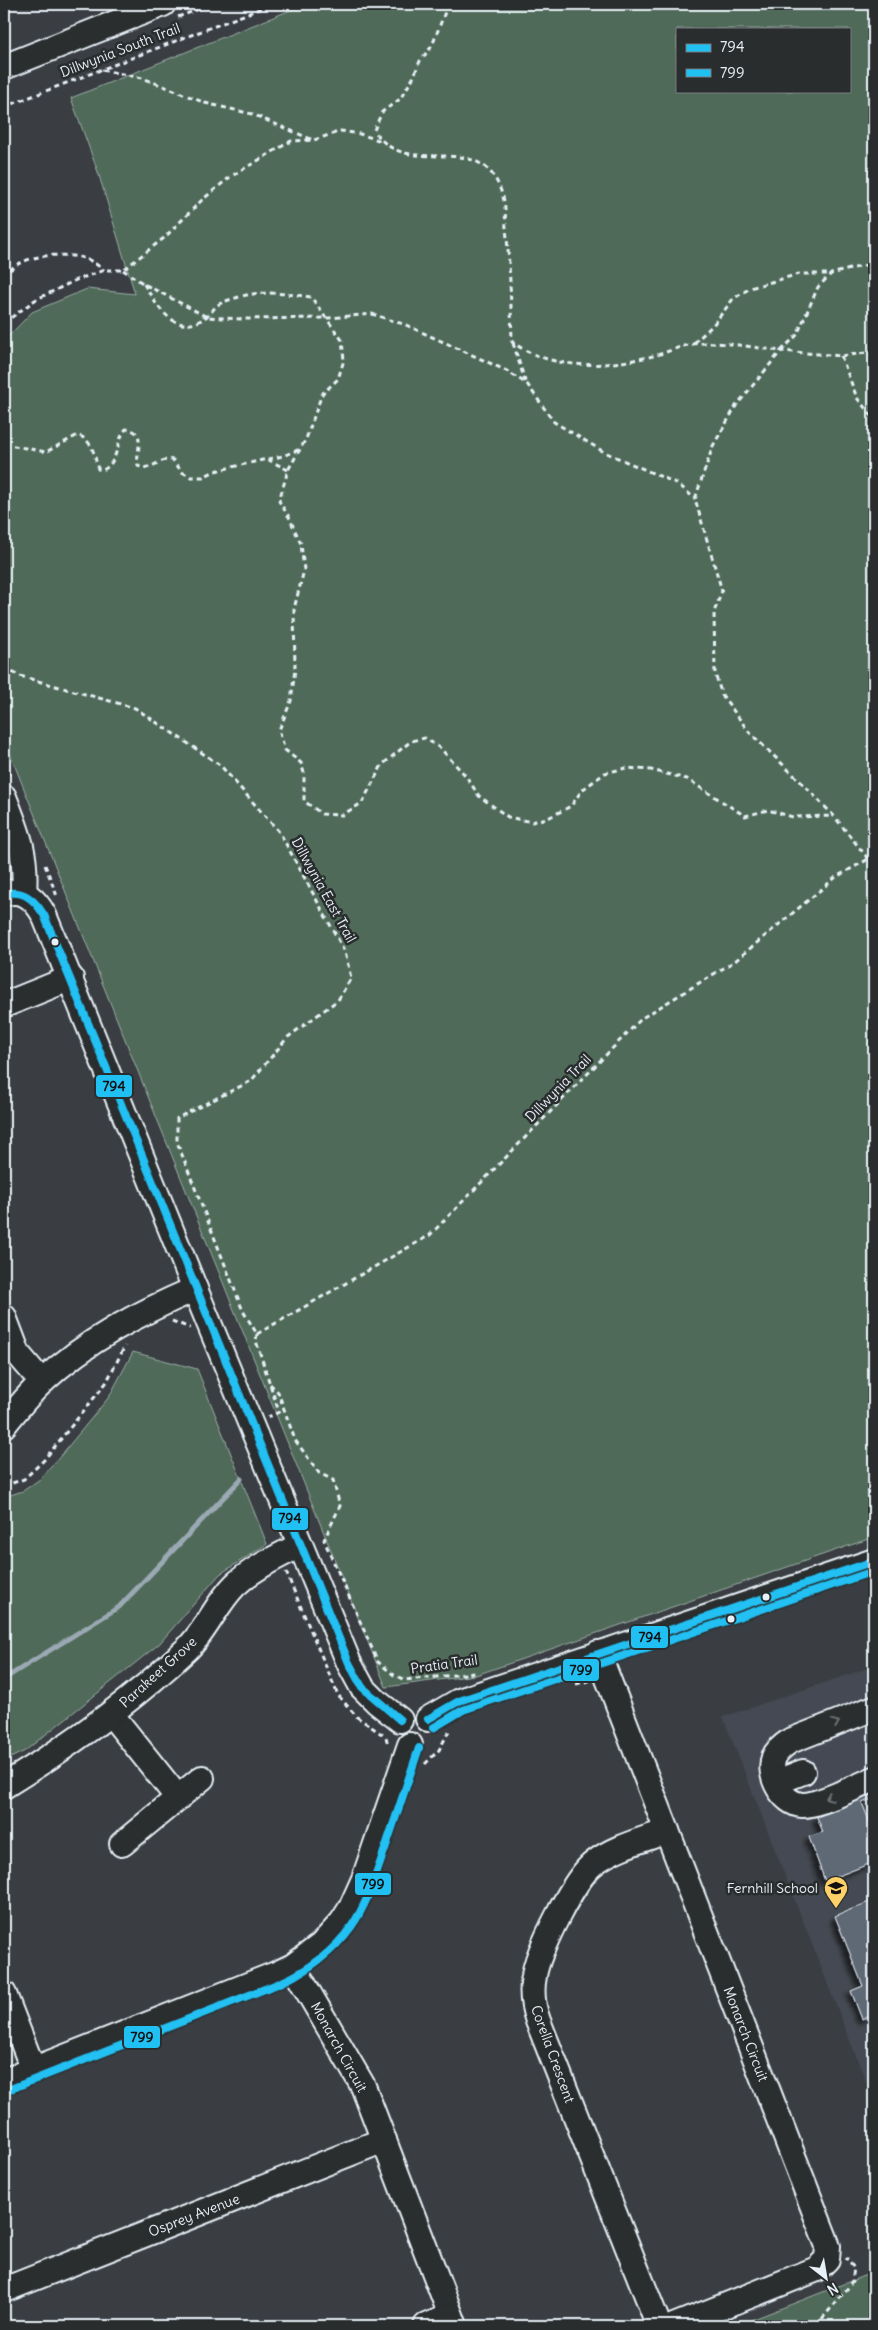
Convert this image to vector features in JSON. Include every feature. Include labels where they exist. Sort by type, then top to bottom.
[{"type":"street","points":[[4,67],[131,10],[163,4]]},
{"type":"street","points":[[4,797],[22,844],[26,874],[14,893],[39,905],[52,932],[195,1289],[349,1662],[362,1687],[400,1720]]},
{"type":"street","points":[[4,1004],[71,978]]},
{"type":"street","points":[[4,1425],[42,1382],[82,1348],[136,1315],[195,1289]]},
{"type":"street","points":[[4,1317],[18,1354],[42,1382]]},
{"type":"street","name":"Parakeet Grove","points":[[4,1786],[111,1714],[188,1648],[235,1586],[256,1568],[300,1545]]},
{"type":"street","points":[[428,1719],[459,1701],[602,1664],[874,1561]]},
{"type":"street","name":"Monarch Circuit","points":[[602,1664],[826,2239],[829,2253]]},
{"type":"street","points":[[874,1708],[790,1741],[780,1748],[774,1758],[773,1771],[782,1794],[790,1801],[802,1805],[814,1803],[874,1780]]},
{"type":"street","points":[[4,2080],[276,1974],[293,1966],[332,1934],[351,1908],[364,1879],[399,1747],[405,1743],[398,1735],[397,1730],[400,1720],[409,1713],[414,1712],[424,1715],[432,1728],[428,1738],[420,1745],[399,1747]]},
{"type":"street","points":[[111,1714],[178,1798]]},
{"type":"street","points":[[777,1782],[803,1772]]},
{"type":"street","points":[[122,1844],[202,1778]]},
{"type":"street","name":"Corella Crescent","points":[[659,2326],[538,2021],[533,1987],[539,1958],[573,1886],[585,1870],[603,1856],[667,1831]]},
{"type":"street","name":"Monarch Circuit","points":[[293,1966],[358,2077],[453,2321]]},
{"type":"street","points":[[4,1994],[33,2069]]},
{"type":"street","name":"Osprey Avenue","points":[[4,2290],[384,2140]]},
{"type":"street","points":[[674,2326],[817,2269],[825,2263],[829,2253]]},
{"type":"street","points":[[426,2326],[453,2321]]},
{"type":"path","name":"Dillwynia South Trail","points":[[4,107],[272,4]]},
{"type":"path","points":[[381,141],[374,130],[382,112],[400,99],[413,78],[420,61],[432,46],[448,4]]},
{"type":"path","points":[[100,70],[142,78],[205,103],[252,114],[314,140]]},
{"type":"path","points":[[123,270],[164,238],[202,200],[230,177],[292,141],[314,140],[341,130],[381,141],[405,154],[473,158],[489,170],[502,194],[508,251],[512,342],[526,384],[554,422],[604,452],[678,484],[695,499],[722,591],[714,612],[715,674],[722,695],[748,732],[834,816],[874,866]]},
{"type":"path","points":[[4,277],[9,270],[23,262],[63,254],[86,259],[105,270]]},
{"type":"path","points":[[693,344],[713,324],[733,299],[750,288],[799,274],[832,274],[874,263]]},
{"type":"path","points":[[4,323],[35,300],[76,280],[105,270],[123,270],[144,284],[207,316],[241,319],[329,318],[372,314],[406,325],[505,370],[526,384]]},
{"type":"path","points":[[695,499],[713,446],[736,406],[781,351],[797,335],[818,286],[832,274]]},
{"type":"path","points":[[144,284],[155,304],[166,317],[180,324],[197,322],[207,316],[219,304],[242,296],[283,293],[312,297],[329,318],[342,340],[344,360],[338,379],[322,394],[314,419],[288,470],[279,501],[301,544],[304,570],[294,609],[295,669],[291,701],[279,730],[285,750],[301,763],[304,774],[304,801],[322,814],[342,815],[362,803],[382,765],[411,741],[425,738],[440,748],[466,776],[479,796],[508,817],[532,822],[550,817],[571,806],[582,790],[604,773],[626,768],[651,770],[686,779],[745,816],[768,810],[793,817],[834,816]]},
{"type":"path","points":[[512,342],[524,350],[566,365],[607,365],[654,356],[693,344],[718,344],[841,356],[874,352]]},
{"type":"path","points":[[841,356],[857,398],[874,419]]},
{"type":"path","points":[[4,444],[46,452],[78,435],[87,439],[94,450],[98,468],[103,470],[110,466],[121,436],[126,429],[132,430],[139,435],[138,466],[144,469],[151,468],[167,459],[173,460],[182,472],[191,477],[203,477],[215,471],[283,456],[300,449]]},
{"type":"path","points":[[267,459],[288,470]]},
{"type":"path","name":"Dillwynia East Trail","points":[[4,668],[20,676],[135,708],[220,765],[280,833],[346,952],[351,978],[338,1000],[288,1038],[251,1081],[177,1118],[177,1142],[243,1311],[257,1334]]},
{"type":"path","name":"Dillwynia Trail","points":[[257,1334],[430,1235],[642,1018],[735,961],[836,877],[874,856]]},
{"type":"path","points":[[164,1318],[192,1329]]},
{"type":"path","points":[[252,1424],[279,1412],[256,1341],[257,1334]]},
{"type":"path","points":[[4,1486],[24,1479],[44,1460],[106,1383],[128,1341]]},
{"type":"path","name":"Pratia Trail","points":[[270,1384],[278,1392],[295,1440],[318,1473],[333,1480],[340,1506],[324,1540],[378,1662],[394,1675],[405,1680],[475,1673],[484,1670]]},
{"type":"path","points":[[278,1557],[338,1695],[357,1716],[399,1747]]},
{"type":"path","points":[[570,1685],[585,1683],[602,1664]]},
{"type":"path","points":[[422,1774],[425,1764],[439,1750],[447,1732],[451,1729]]},
{"type":"path","points":[[816,2326],[847,2289],[854,2274],[854,2268],[848,2258],[829,2253]]},
{"type":"shaded area","name":"Fernhill School","points":[[874,1666],[874,2102],[723,1717]]},
{"type":"green space","points":[[306,4],[874,4],[874,1537],[476,1675],[386,1687],[4,739],[4,341],[32,312],[87,289],[135,294],[98,172],[71,98]]},
{"type":"green space","points":[[133,1352],[197,1369],[267,1544],[220,1574],[159,1644],[25,1751],[4,1761],[4,1497],[23,1491],[40,1479],[53,1465],[109,1397]]},
{"type":"green space","points":[[874,2272],[874,2326],[736,2326]]},
{"type":"building","points":[[874,1794],[874,1798],[862,1803],[874,1833],[874,1862],[825,1881],[809,1837],[823,1832],[817,1817]]},
{"type":"building","points":[[874,1900],[874,2014],[862,2019],[851,1991],[863,1986],[835,1916]]},
{"type":"waterway","points":[[4,1679],[119,1607],[241,1479]]},
{"type":"transit line","name":"794","points":[[4,894],[22,894],[32,900],[44,915],[349,1663],[362,1687],[400,1720]]},
{"type":"transit line","name":"794","points":[[428,1719],[459,1701],[874,1561]]},
{"type":"transit line","name":"799","points":[[433,1728],[463,1710],[874,1571]]},
{"type":"transit line","name":"799","points":[[8,2090],[280,1983],[310,1967],[328,1953],[351,1927],[367,1898],[419,1748]]},
{"type":"place","name":"Fernhill School","points":[[836,1909]]}]
